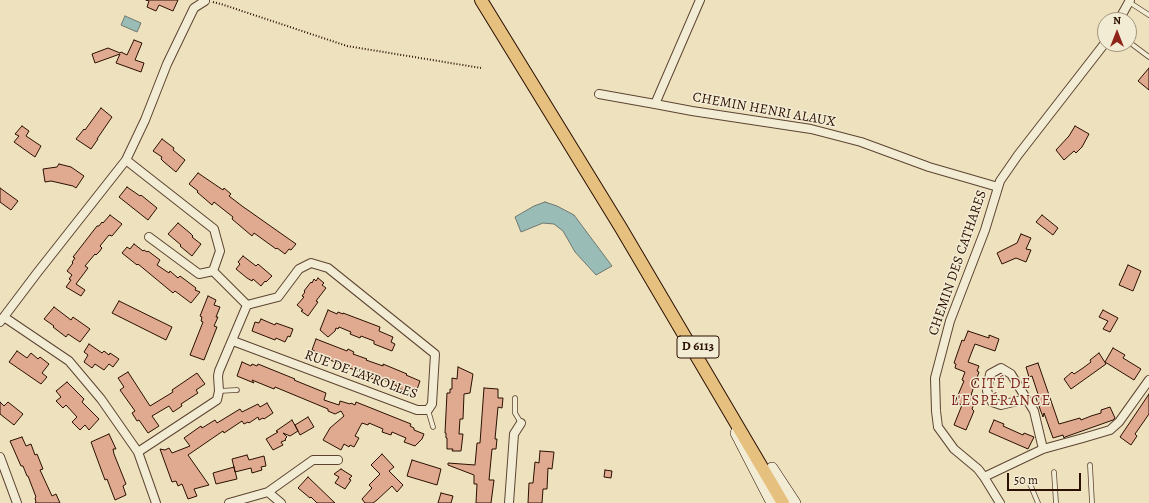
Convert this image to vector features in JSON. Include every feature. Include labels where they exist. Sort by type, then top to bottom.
[{"type":"main road","name":"D 6113","points":[[481,0],[621,228],[783,503]]},
{"type":"main road","name":"D 6113","points":[[621,228],[712,368],[772,468],[791,503]]},
{"type":"main road","points":[[700,364],[772,503]]},
{"type":"main road","points":[[772,468],[795,503]]},
{"type":"street","points":[[655,104],[700,0]]},
{"type":"street","points":[[156,503],[138,452],[101,399],[69,361],[2,319],[126,160],[145,120],[167,64],[194,8],[205,1]]},
{"type":"street","points":[[1124,12],[1130,1]]},
{"type":"street","name":"CHEMIN DES CATHARES","points":[[1000,503],[978,469],[954,449],[938,427],[934,378],[950,321],[985,230],[1000,181],[1018,155],[1098,52]]},
{"type":"street","name":"CHEMIN HENRI ALAUX","points":[[599,94],[692,111],[811,128],[861,142],[929,167],[998,187]]},
{"type":"street","points":[[126,160],[214,229],[220,251],[213,271]]},
{"type":"street","points":[[149,237],[199,274],[213,271]]},
{"type":"street","name":"RUE DE L'AYROLLES","points":[[232,340],[417,410],[428,410],[432,404],[435,354],[328,268],[311,263],[299,269],[278,297],[247,305]]},
{"type":"street","points":[[138,452],[217,400],[219,391],[219,371],[247,305],[213,271]]},
{"type":"street","points":[[1026,399],[1001,405],[992,402],[987,391],[990,374],[1001,368],[1011,374],[1034,411],[1043,449]]},
{"type":"street","points":[[984,477],[1043,449],[1110,430],[1119,422],[1149,380]]},
{"type":"street","points":[[509,503],[514,434],[521,423]]},
{"type":"street","points":[[0,457],[17,503]]},
{"type":"street","points":[[229,503],[268,492],[313,460],[338,460]]},
{"type":"street","points":[[268,492],[281,503]]},
{"type":"lane","points":[[1130,1],[1149,15]]},
{"type":"lane","points":[[1137,48],[1149,57]]},
{"type":"lane","points":[[219,391],[237,390]]},
{"type":"lane","points":[[515,398],[515,413],[521,423]]},
{"type":"lane","points":[[428,410],[434,427]]},
{"type":"lane","points":[[1090,465],[1092,503]]},
{"type":"lane","points":[[1054,472],[1056,503]]},
{"type":"lane","points":[[1030,484],[1038,503]]},
{"type":"path","points":[[205,1],[221,4],[347,46],[481,68]]},
{"type":"water","points":[[125,16],[141,23],[137,32],[121,25]]},
{"type":"water","points":[[545,202],[557,206],[574,215],[612,266],[596,275],[575,252],[563,231],[554,224],[543,223],[521,232],[515,217],[534,206]]},
{"type":"building","points":[[146,0],[178,0],[173,11],[159,5],[156,11],[147,7],[149,1]]},
{"type":"building","points":[[134,40],[142,43],[135,60],[144,63],[141,72],[116,63],[120,54],[95,63],[92,54],[108,48],[127,55]]},
{"type":"building","points":[[1149,68],[1149,90],[1138,81]]},
{"type":"building","points":[[101,108],[112,117],[91,149],[76,139],[84,129],[85,130]]},
{"type":"building","points":[[22,126],[29,131],[26,136],[41,146],[35,157],[14,142],[19,136],[15,134]]},
{"type":"building","points":[[1075,126],[1089,134],[1082,147],[1076,153],[1074,151],[1064,160],[1056,150],[1069,136]]},
{"type":"building","points":[[162,139],[174,148],[173,150],[185,160],[176,172],[161,159],[162,157],[153,151]]},
{"type":"building","points":[[59,164],[71,167],[84,176],[76,188],[51,181],[45,182],[43,169],[57,167]]},
{"type":"building","points":[[198,173],[223,190],[224,188],[231,194],[229,196],[296,244],[285,254],[254,233],[252,236],[232,219],[233,217],[214,202],[212,205],[189,184]]},
{"type":"building","points":[[127,187],[140,196],[141,195],[157,208],[148,220],[119,197]]},
{"type":"building","points":[[0,188],[18,201],[11,210],[0,202]]},
{"type":"building","points":[[110,215],[122,224],[112,236],[109,235],[100,246],[102,248],[99,252],[96,255],[95,254],[85,266],[88,268],[76,284],[85,290],[81,296],[66,287],[71,280],[69,279],[72,275],[67,271],[73,263],[72,262],[75,258],[73,257],[97,226],[99,226],[102,222],[103,223]]},
{"type":"building","points":[[1042,215],[1058,228],[1053,235],[1036,222]]},
{"type":"building","points":[[178,223],[201,244],[192,256],[168,234]]},
{"type":"building","points":[[1021,234],[1031,238],[1026,249],[1031,250],[1026,262],[1016,258],[1002,264],[997,253],[1017,243]]},
{"type":"building","points":[[134,244],[143,251],[148,251],[160,260],[157,265],[169,273],[170,271],[178,278],[180,276],[196,288],[195,290],[200,292],[191,303],[175,291],[173,293],[138,264],[137,265],[122,253],[127,247],[130,249]]},
{"type":"building","points":[[243,256],[256,266],[258,264],[272,276],[261,286],[253,279],[252,281],[247,278],[236,269],[240,264],[238,262]]},
{"type":"building","points":[[1128,265],[1141,271],[1133,291],[1119,285]]},
{"type":"building","points":[[318,278],[324,283],[322,285],[326,288],[316,301],[318,302],[308,316],[301,311],[303,310],[297,305],[304,297],[302,296],[305,292],[304,291],[311,282],[312,283],[314,279],[316,281]]},
{"type":"building","points":[[208,296],[216,300],[214,305],[220,307],[214,326],[217,327],[204,360],[190,355],[203,322],[201,321],[202,317],[200,316]]},
{"type":"building","points":[[119,301],[172,327],[166,340],[112,313]]},
{"type":"building","points":[[54,307],[71,320],[73,317],[90,329],[80,342],[68,334],[66,337],[44,319]]},
{"type":"building","points":[[328,310],[337,314],[338,312],[343,313],[380,327],[379,331],[393,337],[391,342],[395,344],[392,351],[374,344],[374,341],[350,334],[351,332],[339,327],[338,329],[336,328],[335,331],[328,337],[320,330]]},
{"type":"building","points":[[1103,310],[1118,318],[1110,332],[1103,329],[1108,321],[1099,317]]},
{"type":"building","points":[[261,319],[275,325],[276,323],[293,329],[290,337],[288,336],[285,342],[276,338],[275,340],[252,331],[255,322],[259,323]]},
{"type":"building","points":[[968,331],[989,338],[989,335],[999,339],[995,351],[975,344],[968,362],[979,366],[977,371],[979,372],[971,395],[971,397],[976,399],[972,409],[974,411],[966,430],[954,425],[962,405],[955,402],[964,381],[962,380],[965,372],[955,368],[956,364],[954,363],[962,340],[964,341]]},
{"type":"building","points":[[316,339],[347,351],[348,349],[354,352],[353,354],[367,359],[366,360],[383,366],[383,364],[420,381],[415,395],[377,377],[376,380],[325,358],[320,355],[321,354],[312,350]]},
{"type":"building","points":[[89,344],[102,353],[104,351],[109,355],[110,353],[119,359],[113,367],[109,364],[104,370],[95,364],[92,368],[84,362],[88,355],[84,352]]},
{"type":"building","points":[[1113,348],[1125,355],[1123,358],[1141,369],[1134,380],[1105,362]]},
{"type":"building","points":[[17,351],[27,358],[31,353],[38,359],[40,357],[49,364],[42,373],[47,377],[41,384],[9,362]]},
{"type":"building","points":[[1099,353],[1106,364],[1071,389],[1064,379],[1072,372],[1074,374],[1083,368]]},
{"type":"building","points":[[242,362],[251,366],[252,364],[257,366],[258,364],[326,393],[324,400],[339,405],[340,401],[355,405],[356,402],[411,424],[410,426],[414,428],[414,430],[424,434],[422,439],[415,446],[404,442],[406,438],[392,432],[391,435],[382,432],[383,429],[369,423],[368,425],[362,423],[355,436],[359,438],[354,447],[350,445],[349,447],[344,444],[341,450],[323,440],[330,428],[344,416],[341,411],[335,414],[328,411],[328,409],[275,387],[274,389],[237,376]]},
{"type":"building","points":[[1038,363],[1059,424],[1080,418],[1081,420],[1101,413],[1101,410],[1110,407],[1115,418],[1064,438],[1063,435],[1053,438],[1044,413],[1043,417],[1036,398],[1039,397],[1032,376],[1029,377],[1026,367]]},
{"type":"building","points":[[458,367],[473,374],[470,393],[464,394],[463,419],[460,419],[459,434],[463,434],[461,451],[452,451],[453,449],[447,449],[447,438],[445,433],[447,393],[450,393],[450,389],[452,389],[452,378],[457,379]]},
{"type":"building","points":[[128,372],[150,406],[173,392],[172,390],[197,373],[205,384],[196,390],[198,393],[181,404],[182,406],[173,412],[169,406],[152,416],[159,426],[148,433],[139,420],[137,421],[132,413],[135,411],[120,390],[124,387],[118,378]]},
{"type":"building","points":[[67,382],[84,399],[82,402],[99,419],[89,430],[85,425],[80,430],[72,422],[77,417],[66,405],[63,408],[56,401],[61,397],[56,391]]},
{"type":"building","points":[[484,388],[498,389],[498,398],[503,398],[502,408],[498,407],[495,439],[497,439],[496,449],[492,449],[489,480],[494,480],[491,503],[476,503],[477,484],[474,484],[474,475],[448,465],[448,463],[475,465],[477,443],[480,443]]},
{"type":"building","points":[[1149,394],[1149,414],[1135,434],[1137,436],[1131,445],[1120,437]]},
{"type":"building","points":[[0,402],[4,406],[8,402],[23,414],[14,425],[0,414]]},
{"type":"building","points":[[267,403],[273,413],[264,419],[259,420],[258,417],[249,423],[244,424],[242,421],[224,433],[223,431],[188,455],[209,485],[194,489],[197,496],[188,499],[182,484],[178,486],[176,481],[172,482],[160,449],[165,450],[169,448],[172,453],[190,446],[184,438],[201,426],[202,428],[215,420],[217,423],[240,409],[242,412],[258,404],[260,407]]},
{"type":"building","points":[[308,417],[314,427],[300,435],[295,425]]},
{"type":"building","points":[[292,420],[298,431],[290,436],[283,433],[287,437],[285,439],[286,440],[281,442],[283,445],[273,450],[266,439],[278,432],[276,431]]},
{"type":"building","points":[[994,420],[1023,435],[1024,433],[1034,437],[1028,449],[989,432]]},
{"type":"building","points":[[109,434],[116,449],[113,449],[114,454],[126,484],[123,486],[126,495],[115,500],[107,479],[105,480],[91,442]]},
{"type":"building","points":[[22,437],[26,446],[31,444],[35,455],[37,454],[43,469],[40,470],[52,496],[56,494],[60,503],[35,503],[36,497],[28,476],[23,466],[21,466],[10,441]]},
{"type":"building","points":[[540,451],[554,452],[552,469],[548,468],[547,489],[543,489],[542,503],[528,503],[529,483],[533,483],[535,462],[539,463]]},
{"type":"building","points":[[382,454],[394,467],[389,471],[403,485],[397,492],[392,486],[373,503],[365,503],[362,499],[372,488],[369,485],[380,474],[371,465]]},
{"type":"building","points":[[247,455],[249,460],[264,456],[266,466],[261,467],[262,470],[252,473],[251,468],[235,472],[232,459]]},
{"type":"building","points":[[412,460],[441,469],[437,485],[407,476]]},
{"type":"building","points":[[234,467],[237,479],[216,484],[213,473]]},
{"type":"building","points":[[341,469],[352,476],[349,479],[351,480],[345,489],[335,483],[339,477],[334,474]]},
{"type":"building","points":[[605,470],[612,471],[611,478],[604,477]]},
{"type":"building","points":[[308,477],[335,503],[317,503],[298,488]]},
{"type":"building","points":[[441,493],[453,496],[451,503],[438,503]]},
{"type":"district","name":"CITÉ DE L'ESPÉRANCE","points":[[1001,392]]}]
